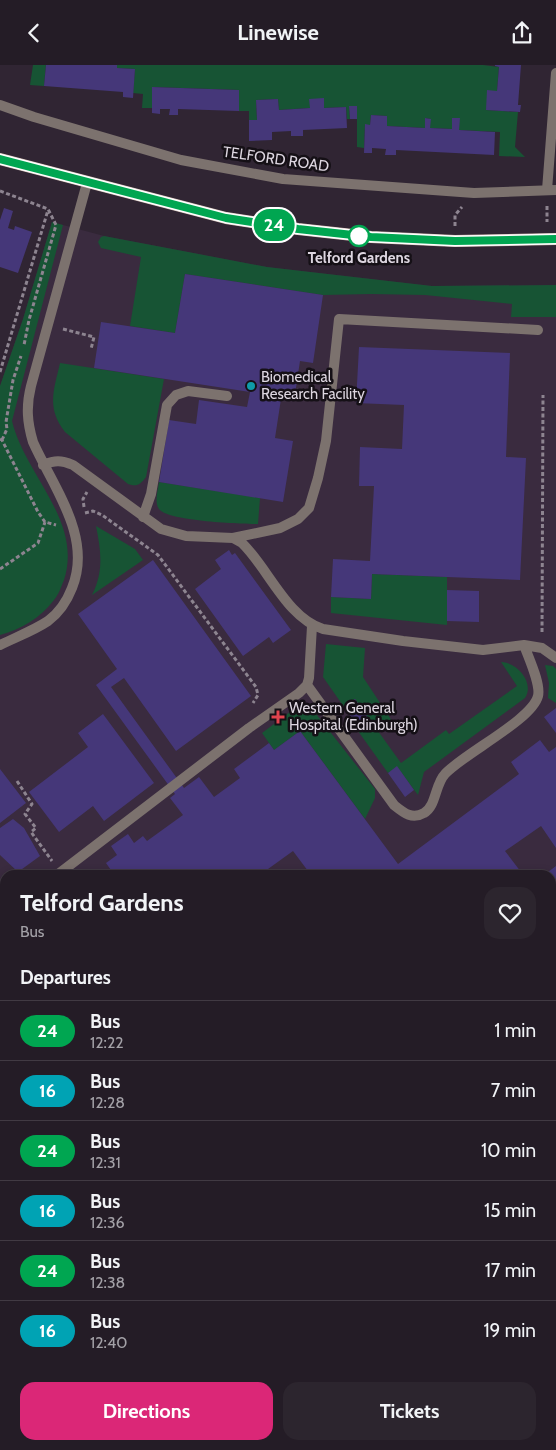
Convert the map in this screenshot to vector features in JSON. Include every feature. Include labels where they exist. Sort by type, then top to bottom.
[{"type":"main road","points":[[0,159],[226,218],[371,237],[455,241],[556,239]]},
{"type":"street","points":[[552,190],[556,73]]},
{"type":"street","name":"TELFORD ROAD","points":[[0,105],[180,160],[283,179],[474,193],[552,190]]},
{"type":"street","points":[[0,645],[37,628],[60,610],[68,600],[78,571],[77,544],[70,519],[43,465],[29,429],[27,402],[87,183]]},
{"type":"street","points":[[43,465],[54,460],[72,465],[161,529],[186,536],[233,538],[280,528],[298,519],[309,508],[318,478],[326,441],[339,319],[538,330]]},
{"type":"street","points":[[143,517],[151,494],[167,405],[176,395],[188,391],[227,396]]},
{"type":"street","points":[[233,538],[248,548],[295,611],[312,626],[403,641],[483,650],[524,645],[542,648],[556,658]]},
{"type":"street","points":[[64,870],[249,728],[299,693],[307,685],[309,678],[312,626]]},
{"type":"street","points":[[307,685],[394,805],[410,816],[417,817],[427,812],[433,803],[434,795],[444,774],[520,718],[535,703],[539,689],[538,681],[524,645]]},
{"type":"path","points":[[0,191],[48,209],[56,225],[13,380],[6,422],[7,429],[1,439],[44,522],[56,525],[93,511],[102,515],[158,555],[256,687],[258,695],[255,702],[250,706]]},
{"type":"path","points":[[455,241],[455,215],[474,193]]},
{"type":"path","points":[[0,372],[48,209]]},
{"type":"path","points":[[91,349],[94,337]]},
{"type":"path","points":[[542,648],[543,395]]},
{"type":"path","points":[[0,569],[38,543],[44,522]]},
{"type":"path","points":[[17,781],[32,804],[25,814],[36,828],[31,832],[48,855]]},
{"type":"shaded area","name":"Western General Hospital (Edinburgh)","points":[[52,222],[104,236],[267,267],[432,286],[556,285],[556,870],[0,870],[0,558],[26,540],[0,501],[0,386],[23,319]]},
{"type":"green space","points":[[33,65],[46,65],[44,86],[30,85]]},
{"type":"green space","points":[[117,65],[483,65],[499,67],[497,91],[486,110],[518,112],[515,147],[525,157],[499,156],[500,132],[459,130],[452,118],[452,129],[430,128],[430,119],[426,118],[425,128],[387,126],[387,116],[371,115],[370,125],[365,125],[364,148],[357,147],[357,106],[349,106],[350,119],[347,119],[346,107],[324,108],[324,99],[310,108],[279,110],[278,99],[256,100],[257,120],[249,120],[249,111],[239,111],[239,90],[153,87],[152,108],[142,108],[143,94],[133,93],[135,69],[117,68]]},
{"type":"green space","points":[[52,222],[63,225],[12,421],[28,460],[59,518],[66,538],[68,558],[64,580],[49,606],[30,622],[16,630],[0,635],[0,386],[23,319]]},
{"type":"green space","points":[[104,236],[267,267],[432,286],[556,285],[556,317],[511,317],[512,304],[425,295],[323,295],[185,274],[175,333],[130,326],[141,257],[101,248],[98,242]]},
{"type":"green space","points":[[60,363],[164,379],[146,477],[140,484],[128,484],[65,432],[59,423],[53,407],[53,399]]},
{"type":"green space","points":[[159,482],[260,498],[258,524],[205,521],[165,513],[159,509],[157,503]]},
{"type":"green space","points":[[96,526],[135,549],[143,560],[92,595],[100,569]]},
{"type":"green space","points":[[372,574],[447,577],[447,625],[331,613],[331,597],[371,599]]},
{"type":"green space","points":[[326,644],[365,648],[363,677],[392,721],[378,731],[401,763],[446,730],[449,734],[517,686],[501,662],[513,666],[523,674],[528,686],[527,692],[525,698],[424,772],[418,795],[397,767],[388,773],[358,731],[371,722],[355,699],[344,707],[323,677]]},
{"type":"green space","points":[[545,665],[553,666],[556,669],[556,703],[548,698],[549,683]]},
{"type":"green space","points":[[302,703],[309,705],[375,789],[375,798],[365,819],[300,731],[274,750],[262,733]]},
{"type":"building","points":[[46,65],[117,65],[117,68],[135,69],[133,98],[123,97],[123,92],[44,86]]},
{"type":"building","points":[[495,65],[521,65],[518,105],[521,105],[520,112],[486,110],[487,90],[497,91],[499,67]]},
{"type":"building","points":[[152,87],[239,90],[239,111],[178,109],[178,115],[169,115],[170,109],[160,109],[160,114],[152,113]]},
{"type":"building","points":[[324,98],[324,108],[346,107],[347,128],[303,130],[303,136],[291,136],[291,131],[272,132],[272,140],[249,141],[249,120],[257,120],[256,100],[278,99],[279,110],[310,108],[309,99]]},
{"type":"building","points":[[349,106],[357,106],[357,119],[350,119]]},
{"type":"building","points":[[371,115],[387,116],[387,126],[425,128],[425,118],[431,119],[430,128],[452,129],[452,118],[460,118],[459,130],[495,132],[494,155],[396,150],[396,155],[385,155],[386,149],[372,148],[372,153],[364,153],[365,124],[370,125]]},
{"type":"building","points":[[4,208],[13,211],[8,228],[14,230],[15,226],[32,232],[18,273],[0,267],[0,220]]},
{"type":"building","name":"Biomedical Research Facility","points":[[185,274],[323,295],[313,363],[300,361],[294,401],[281,399],[275,438],[293,441],[283,502],[159,482],[169,420],[196,424],[199,400],[247,407],[250,392],[94,368],[101,322],[175,333]]},
{"type":"building","points":[[359,347],[510,353],[506,457],[526,458],[520,580],[372,574],[371,599],[331,597],[333,559],[370,561],[374,486],[359,486],[360,447],[402,449],[404,405],[356,403]]},
{"type":"building","points":[[229,550],[232,555],[235,553],[291,630],[273,643],[269,637],[243,656],[195,589],[221,569],[215,560]]},
{"type":"building","points":[[153,560],[251,696],[176,751],[124,678],[111,687],[184,788],[199,777],[214,797],[240,778],[234,769],[269,743],[274,750],[300,731],[398,864],[519,774],[511,762],[540,740],[549,752],[556,747],[556,848],[541,826],[505,851],[519,870],[307,870],[293,851],[269,870],[111,870],[106,863],[117,855],[111,846],[128,834],[134,843],[143,836],[147,841],[183,815],[170,798],[175,794],[96,685],[117,669],[78,614]]},
{"type":"building","points":[[447,590],[479,591],[479,622],[447,621]]},
{"type":"building","points":[[355,699],[371,722],[360,730],[344,707]]},
{"type":"building","points":[[556,708],[556,733],[544,717]]},
{"type":"building","points":[[103,714],[154,783],[104,821],[93,806],[59,832],[29,792],[88,747],[78,733]]},
{"type":"building","points":[[397,766],[414,790],[405,797],[388,773]]},
{"type":"building","points":[[0,769],[26,803],[0,823]]},
{"type":"building","points":[[13,819],[24,828],[40,856],[21,870],[16,870],[0,855],[0,828]]},
{"type":"bus line","name":"24","points":[[0,159],[226,218],[298,229],[371,237],[455,241],[556,239]]},
{"type":"place","name":"Telford Gardens","points":[[359,236]]},
{"type":"place","name":"Biomedical Research Facility","points":[[251,386]]},
{"type":"place","name":"Western General Hospital (Edinburgh)","points":[[278,717]]}]
